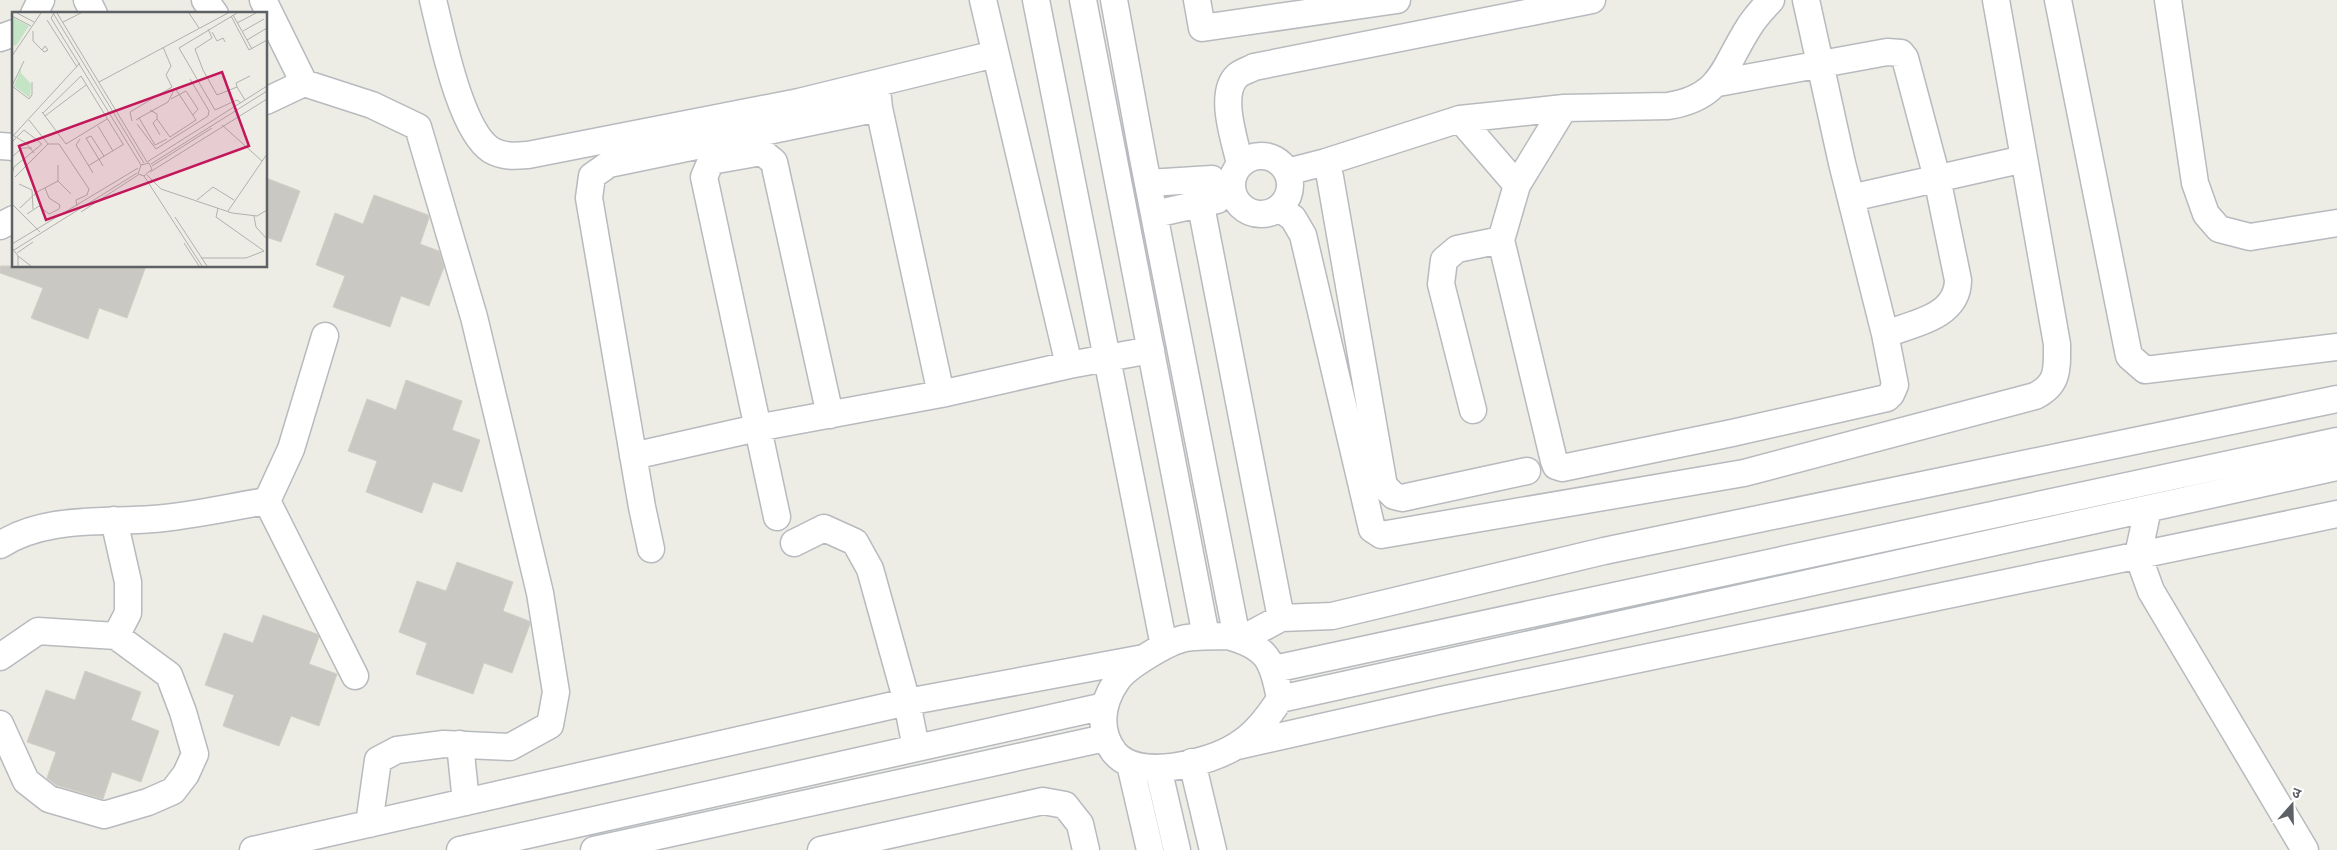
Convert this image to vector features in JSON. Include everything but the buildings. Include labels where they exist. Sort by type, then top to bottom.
[{"type":"street","points":[[35,12],[41,0]]},
{"type":"street","points":[[87,0],[93,12]]},
{"type":"street","points":[[205,0],[214,12]]},
{"type":"street","points":[[264,0],[304,83]]},
{"type":"street","points":[[433,0],[462,108],[490,149],[507,156],[528,155],[770,108],[878,96]]},
{"type":"street","points":[[983,0],[1070,365]]},
{"type":"street","points":[[1036,0],[1108,358],[1154,652]]},
{"type":"street","points":[[1083,0],[1206,636]]},
{"type":"street","points":[[1114,0],[1154,214],[1240,639]]},
{"type":"street","points":[[1197,0],[1202,28],[1397,0]]},
{"type":"street","points":[[1154,214],[1198,192],[1235,179],[1256,156],[1266,156],[1282,164],[1287,172],[1290,191],[1279,208],[1271,212],[1253,213],[1238,204],[1235,179],[1228,100],[1230,85],[1237,75],[1254,67],[1592,0]]},
{"type":"street","points":[[1287,172],[1326,162],[1460,118],[1564,108],[1668,106],[1700,97],[1718,83],[1749,26],[1771,0]]},
{"type":"street","points":[[1564,108],[1517,185],[1501,240],[1556,466],[1566,468],[1887,398],[1895,385],[1885,334],[1851,198],[1806,0]]},
{"type":"street","points":[[1279,208],[1293,218],[1303,235],[1372,529],[1385,535],[1744,473],[2011,403],[2035,396],[2047,390],[2054,379],[2057,344],[1996,0]]},
{"type":"street","points":[[2058,0],[2129,356],[2145,370],[2337,347]]},
{"type":"street","points":[[2168,0],[2195,183],[2206,214],[2219,229],[2250,237],[2337,223]]},
{"type":"street","points":[[0,38],[12,34]]},
{"type":"street","points":[[1718,83],[1821,66],[1887,52],[1901,53],[1905,58],[1937,178],[1958,280],[1958,290],[1949,306],[1934,316],[1885,334]]},
{"type":"street","points":[[651,549],[633,456],[589,198],[592,176],[610,164],[878,96],[995,54]]},
{"type":"street","points":[[268,100],[304,83],[372,106],[418,127],[474,317],[538,584],[556,692],[550,725],[510,747],[444,744],[397,750],[378,760],[369,824]]},
{"type":"street","points":[[878,96],[941,394]]},
{"type":"street","points":[[1460,118],[1517,185]]},
{"type":"street","points":[[777,517],[704,177],[711,160],[762,152],[774,162],[830,415]]},
{"type":"street","points":[[1851,198],[2024,159]]},
{"type":"street","points":[[1326,162],[1384,486],[1388,492],[1402,498],[1527,471]]},
{"type":"street","points":[[1148,183],[1198,192]]},
{"type":"street","points":[[1198,192],[1281,618]]},
{"type":"street","points":[[0,226],[12,221]]},
{"type":"street","points":[[1473,410],[1441,284],[1442,270],[1444,260],[1457,248],[1501,240]]},
{"type":"street","points":[[267,501],[291,449],[325,336]]},
{"type":"street","points":[[633,456],[757,428],[941,394],[1070,365],[1150,350]]},
{"type":"street","points":[[1240,639],[1281,618],[1332,616],[1604,551],[2337,399]]},
{"type":"street","points":[[1732,433],[1744,473]]},
{"type":"street","points":[[1274,669],[2337,441]]},
{"type":"street","points":[[1237,746],[1266,720],[1280,699],[2337,467]]},
{"type":"street","points":[[0,545],[17,534],[81,520],[154,519],[267,501]]},
{"type":"street","points":[[267,501],[356,676]]},
{"type":"street","points":[[2148,508],[2138,555],[2151,591],[2305,850]]},
{"type":"street","points":[[1154,652],[1116,681],[1104,706],[1102,721],[1104,738],[1116,754],[1130,764],[1158,768],[1214,757],[1237,746],[1442,700],[2337,514]]},
{"type":"street","points":[[114,520],[128,582],[128,613],[116,636]]},
{"type":"street","points":[[794,543],[824,528],[854,542],[870,568],[908,702],[916,748]]},
{"type":"street","points":[[0,657],[38,631],[116,636],[169,675],[183,712],[195,754],[186,774],[173,791],[148,802],[104,815],[49,799],[26,781],[0,724]]},
{"type":"street","points":[[253,850],[908,702],[1154,652],[1185,638],[1228,636],[1240,639],[1262,652],[1274,669],[1280,699]]},
{"type":"street","points":[[460,850],[1104,706]]},
{"type":"street","points":[[594,850],[1104,738]]},
{"type":"street","points":[[460,744],[466,802]]},
{"type":"street","points":[[1192,762],[1213,850]]},
{"type":"street","points":[[1130,764],[1150,850]]},
{"type":"street","points":[[1158,768],[1177,850]]},
{"type":"street","points":[[821,850],[1043,801],[1065,805],[1080,824],[1086,850]]}]
